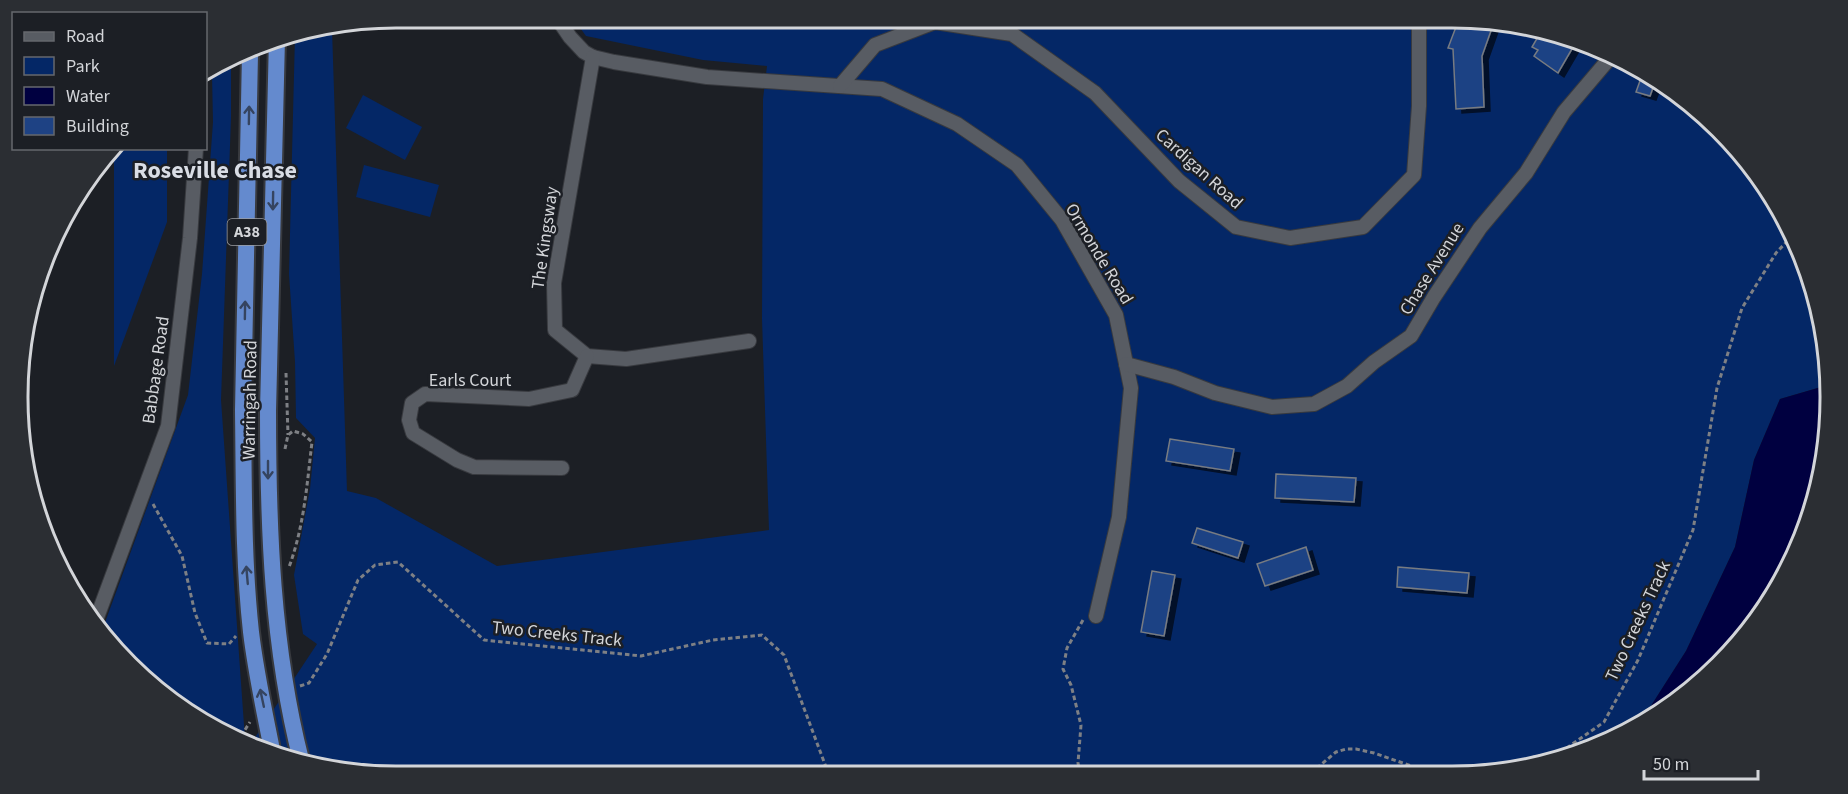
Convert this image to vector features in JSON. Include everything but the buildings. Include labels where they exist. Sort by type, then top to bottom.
[{"type":"highway","name":"Warringah Road","points":[[277,49],[268,493],[272,569],[287,694],[299,752]]},
{"type":"highway","name":"Warringah Road","points":[[250,60],[243,411],[245,550],[251,633],[271,743]]},
{"type":"street","points":[[564,28],[576,45],[592,57]]},
{"type":"street","name":"Cardigan Road","points":[[840,86],[875,45],[919,28]]},
{"type":"street","name":"Cardigan Road","points":[[974,28],[1012,34],[1095,93],[1179,181],[1236,227],[1290,238],[1363,227],[1414,176],[1419,106],[1419,28]]},
{"type":"street","name":"Ormonde Road","points":[[592,57],[707,77],[882,89],[957,124],[1017,165],[1062,220],[1116,315],[1131,388],[1119,518],[1097,611]]},
{"type":"street","name":"The Kingsway","points":[[587,356],[555,330],[554,283],[592,57]]},
{"type":"street","name":"Chase Avenue","points":[[1126,364],[1174,377],[1226,396],[1272,407],[1314,404],[1347,386],[1374,362],[1412,336],[1434,297],[1480,228],[1526,173],[1564,112],[1605,63]]},
{"type":"street","name":"Babbage Road","points":[[99,613],[168,426],[190,238],[196,150]]},
{"type":"street","points":[[587,356],[626,359],[749,341]]},
{"type":"street","name":"Earls Court","points":[[562,468],[474,467],[457,460],[413,433],[409,420],[412,403],[425,394],[529,399],[572,390],[587,356]]},
{"type":"path","name":"Two Creeks Track","points":[[1570,745],[1604,722],[1638,660],[1693,530],[1717,388],[1742,308],[1776,253],[1785,243]]},
{"type":"path","points":[[283,457],[288,435],[293,431],[303,434],[312,442],[296,549],[289,567]]},
{"type":"path","points":[[144,489],[182,556],[195,613],[207,643]]},
{"type":"path","name":"Two Creeks Track","points":[[298,687],[309,683],[327,654],[358,580],[375,565],[398,562],[483,640],[641,656],[713,640],[762,635],[784,655],[826,766]]},
{"type":"path","points":[[1079,766],[1081,725],[1071,685],[1063,669],[1067,648],[1074,633],[1089,608],[1097,611]]},
{"type":"path","points":[[244,732],[255,717]]},
{"type":"path","name":"Two Creeks Track","points":[[1319,766],[1336,752],[1356,749],[1411,766]]},
{"type":"green space","points":[[580,28],[1451,28],[1499,32],[1546,41],[1614,67],[1656,91],[1694,120],[1728,154],[1770,213],[1791,256],[1807,302],[1816,349],[1820,387],[1780,399],[1754,460],[1735,547],[1686,651],[1651,706],[1592,737],[1546,753],[1499,762],[1451,766],[397,766],[325,758],[279,746],[255,737],[317,644],[303,634],[294,575],[310,489],[315,438],[296,418],[289,274],[295,43],[332,35],[347,491],[376,498],[497,566],[769,530],[762,319],[763,99],[767,66],[703,60],[586,36]]},
{"type":"green space","points":[[231,69],[221,400],[244,732],[192,703],[154,674],[136,658],[105,621],[188,395],[202,274],[213,122],[212,79]]},
{"type":"green space","points":[[363,95],[422,127],[405,160],[346,128]]},
{"type":"green space","points":[[124,150],[167,150],[167,222],[114,366],[114,162]]},
{"type":"green space","points":[[364,165],[439,185],[430,217],[356,197]]},
{"type":"water","points":[[1820,387],[1819,421],[1812,469],[1800,515],[1791,538],[1770,581],[1728,640],[1694,674],[1651,706],[1686,651],[1735,547],[1754,460],[1780,399]]},
{"type":"district","name":"Roseville Chase","points":[[215,170]]}]
